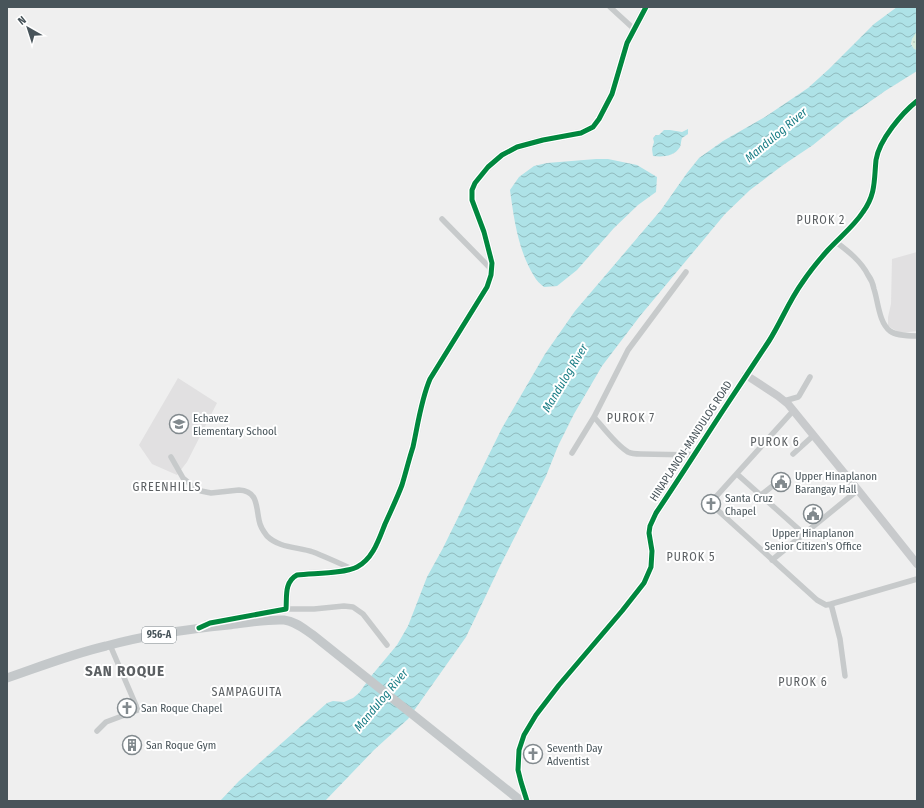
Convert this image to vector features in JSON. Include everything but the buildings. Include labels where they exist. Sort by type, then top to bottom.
[{"type":"main road","name":"956-A","points":[[7,678],[39,666],[110,644],[199,628],[270,620],[289,621],[313,635],[521,801]]},
{"type":"street","points":[[610,7],[634,29]]},
{"type":"street","points":[[286,609],[287,586],[293,577],[297,575],[352,569],[368,559],[376,546],[407,470],[425,391],[430,378],[487,287],[492,271],[492,263],[484,232],[472,200],[472,190],[475,183],[488,167],[502,155],[517,147],[543,140],[581,133],[593,127],[599,119],[612,94],[627,43],[646,7]]},
{"type":"street","name":"HINAPLANON-MANDULOG ROAD","points":[[527,801],[518,770],[519,750],[524,735],[559,685],[644,583],[651,567],[652,551],[649,533],[650,526],[656,513],[770,339],[801,283],[863,212],[874,186],[878,151],[901,116],[917,101]]},
{"type":"street","points":[[442,219],[492,271]]},
{"type":"street","points":[[836,242],[850,252],[860,262],[868,274],[874,288],[883,323],[890,332],[894,334],[917,336]]},
{"type":"street","points":[[572,453],[594,417],[628,350],[686,272]]},
{"type":"street","points":[[746,375],[766,387],[784,401],[814,435],[917,564]]},
{"type":"street","points":[[784,401],[798,397],[810,377]]},
{"type":"street","points":[[793,411],[713,500],[712,504],[723,516],[817,600],[826,605],[917,579]]},
{"type":"street","points":[[594,417],[622,448],[634,454],[695,455]]},
{"type":"street","points":[[793,454],[814,435]]},
{"type":"street","points":[[171,457],[183,478],[200,491],[211,493],[243,490],[250,493],[257,506],[261,527],[267,536],[272,540],[282,545],[314,552],[352,569]]},
{"type":"street","points":[[736,474],[804,534]]},
{"type":"street","points":[[761,495],[774,484]]},
{"type":"street","points":[[772,560],[858,490]]},
{"type":"street","points":[[832,604],[840,640],[845,676]]},
{"type":"street","points":[[199,628],[206,624],[286,609],[349,606],[360,611],[387,645]]},
{"type":"street","points":[[97,731],[106,722],[138,710],[110,644]]},
{"type":"shaded area","points":[[917,252],[917,331],[900,333],[888,326],[888,317],[891,304],[892,259]]},
{"type":"shaded area","name":"Echavez Elementary School","points":[[178,378],[217,403],[187,462],[177,475],[152,464],[139,445]]},
{"type":"green space","points":[[917,31],[917,50],[914,49],[911,42]]},
{"type":"water","name":"Mandulog River","points":[[897,7],[917,7],[917,31],[911,44],[914,49],[917,50],[917,71],[845,119],[813,145],[750,190],[725,214],[640,316],[602,366],[574,414],[558,446],[546,476],[466,637],[408,719],[374,750],[325,801],[220,801],[239,781],[327,703],[333,701],[344,702],[353,698],[359,693],[397,645],[408,626],[427,577],[443,548],[502,428],[545,354],[575,311],[661,210],[699,158],[723,141],[765,117],[808,88],[874,24]]},
{"type":"water","points":[[688,129],[688,134],[682,138],[680,147],[675,153],[664,156],[653,156],[653,138],[656,135],[659,135],[664,130],[682,132]]},
{"type":"water","points":[[608,159],[637,165],[657,177],[656,192],[638,205],[614,228],[577,270],[557,286],[544,287],[535,277],[520,245],[510,190],[519,177],[534,166],[547,163]]},
{"type":"cycle path","points":[[199,628],[210,623],[286,609],[286,595],[288,586],[297,575],[344,571],[357,567],[371,554],[378,542],[402,485],[413,447],[422,404],[430,379],[487,287],[491,275],[492,263],[484,232],[472,200],[472,190],[475,183],[488,167],[502,155],[517,147],[543,140],[581,133],[593,127],[599,119],[612,94],[627,43],[646,7]]},
{"type":"cycle path","points":[[527,801],[518,770],[519,750],[524,735],[536,715],[559,685],[644,583],[651,567],[652,551],[649,533],[650,526],[656,513],[769,341],[793,297],[805,279],[828,250],[855,222],[867,205],[872,193],[878,152],[886,136],[898,120],[917,101]]},
{"type":"place","name":"Echavez Elementary School","points":[[179,424]]},
{"type":"place","name":"Upper Hinaplanon Barangay Hall","points":[[781,482]]},
{"type":"place","name":"Santa Cruz Chapel","points":[[711,504]]},
{"type":"place","name":"Upper Hinaplanon Senior Citizen's Office","points":[[813,514]]},
{"type":"place","name":"San Roque Chapel","points":[[127,708]]},
{"type":"place","name":"San Roque Gym","points":[[132,745]]},
{"type":"place","name":"Seventh Day Adventist","points":[[533,754]]},
{"type":"district","name":"PUROK 2","points":[[821,220]]},
{"type":"district","name":"PUROK 7","points":[[631,418]]},
{"type":"district","name":"PUROK 6","points":[[775,442]]},
{"type":"district","name":"GREENHILLS","points":[[167,487]]},
{"type":"district","name":"PUROK 5","points":[[691,557]]},
{"type":"district","name":"SAN ROQUE","points":[[125,671]]},
{"type":"district","name":"PUROK 6","points":[[803,682]]},
{"type":"district","name":"SAMPAGUITA","points":[[247,692]]}]
